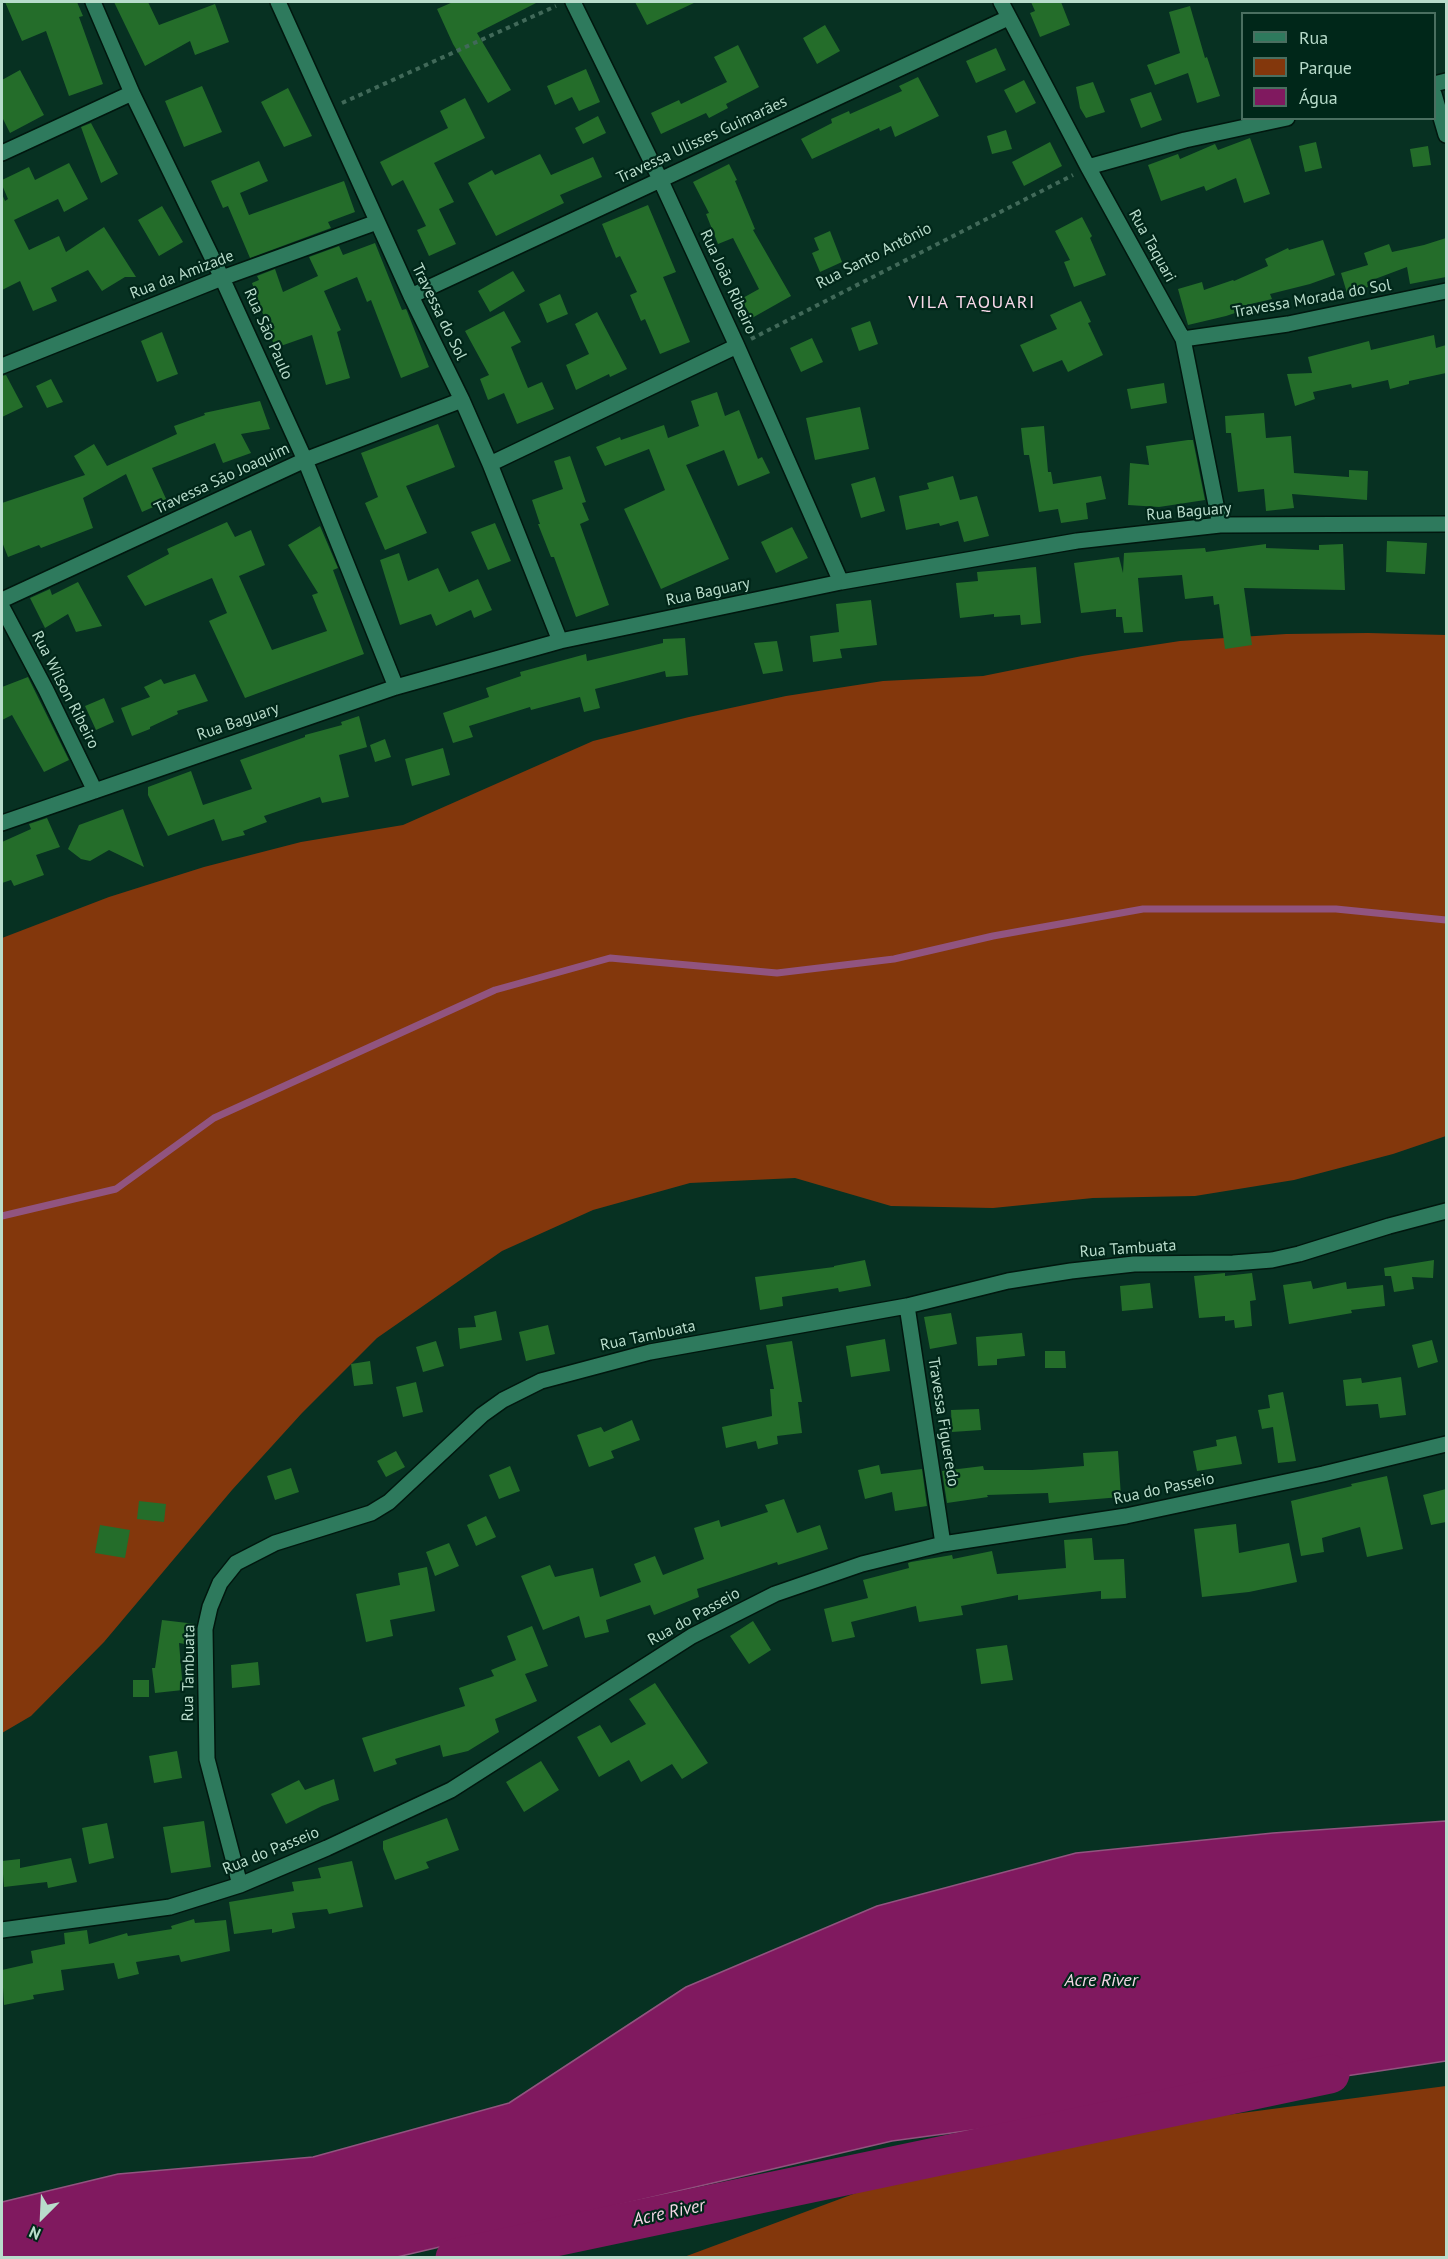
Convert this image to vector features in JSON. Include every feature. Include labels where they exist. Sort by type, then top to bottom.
[{"type":"street","name":"Rua São Paulo","points":[[93,2],[132,93],[222,278],[305,460],[396,687]]},
{"type":"street","name":"Travessa do Sol","points":[[278,2],[411,296],[462,400],[490,464],[560,641]]},
{"type":"street","name":"Rua João Ribeiro","points":[[573,2],[660,178],[841,582]]},
{"type":"street","name":"Rua Taquari","points":[[1001,2],[1088,167],[1183,339],[1220,525]]},
{"type":"street","name":"Travessa Ulisses Guimarães","points":[[411,296],[660,178],[1008,18]]},
{"type":"street","points":[[2,153],[132,93]]},
{"type":"street","points":[[1436,101],[1446,135]]},
{"type":"street","points":[[1088,167],[1185,140],[1278,120]]},
{"type":"street","name":"Rua da Amizade","points":[[2,366],[222,278],[377,222]]},
{"type":"street","name":"Travessa Morada do Sol","points":[[1183,339],[1288,324],[1446,291]]},
{"type":"street","points":[[490,464],[737,346]]},
{"type":"street","name":"Travessa São Joaquim","points":[[2,600],[305,460],[462,400]]},
{"type":"street","name":"Rua Baguary","points":[[2,823],[396,687],[560,641],[841,582],[1077,541],[1220,525],[1446,524]]},
{"type":"street","name":"Rua Wilson Ribeiro","points":[[2,607],[46,690],[95,791]]},
{"type":"street","name":"Rua Tambuata","points":[[240,1885],[207,1759],[205,1629],[210,1607],[220,1583],[236,1563],[275,1542],[371,1513],[405,1488],[482,1415],[503,1400],[541,1381],[650,1352],[907,1306],[1008,1281],[1071,1271],[1134,1264],[1233,1263],[1272,1260],[1446,1211]]},
{"type":"street","name":"Travessa Figueredo","points":[[907,1306],[943,1544]]},
{"type":"street","name":"Rua do Passeio","points":[[2,1930],[170,1907],[240,1885],[327,1848],[452,1790],[692,1636],[775,1594],[862,1564],[943,1544],[1126,1516],[1323,1474],[1446,1444]]},
{"type":"path","points":[[328,110],[565,2]]},
{"type":"path","name":"Rua Santo Antônio","points":[[737,346],[1088,167]]},
{"type":"green space","points":[[1286,634],[1446,635],[1446,1136],[1393,1154],[1294,1180],[1195,1196],[1093,1198],[993,1208],[891,1206],[795,1178],[690,1183],[593,1210],[502,1251],[377,1338],[302,1413],[232,1490],[104,1642],[31,1716],[2,1733],[2,938],[109,897],[204,867],[301,842],[403,825],[593,741],[689,717],[786,696],[883,681],[983,676],[1082,656],[1180,641]]},
{"type":"green space","points":[[1446,2086],[1446,2257],[684,2257],[977,2148]]},
{"type":"water","name":"Acre River","points":[[1446,1821],[1446,2061],[1092,2114],[892,2141],[397,2257],[2,2257],[2,2202],[118,2174],[313,2157],[509,2103],[686,1987],[877,1906],[1076,1853],[1273,1833]]},
{"type":"building","points":[[5,2],[77,2],[83,16],[79,17],[103,84],[69,96],[46,31],[22,41]]},
{"type":"building","points":[[114,2],[148,2],[159,25],[215,4],[229,42],[195,55],[190,41],[145,66]]},
{"type":"building","points":[[453,2],[538,2],[477,33],[511,90],[488,103],[453,44],[437,9]]},
{"type":"building","points":[[635,2],[696,2],[647,25]]},
{"type":"building","points":[[1031,2],[1061,2],[1070,25],[1040,37],[1030,13],[1035,11]]},
{"type":"building","points":[[1190,6],[1205,58],[1207,57],[1220,96],[1197,103],[1188,73],[1155,85],[1147,65],[1180,53],[1169,12]]},
{"type":"building","points":[[825,25],[840,51],[817,64],[803,38]]},
{"type":"building","points":[[738,45],[759,87],[726,104],[728,108],[709,118],[706,113],[661,134],[651,113],[679,100],[681,104],[727,82],[714,57]]},
{"type":"building","points":[[996,48],[1006,70],[976,83],[966,61]]},
{"type":"building","points":[[586,69],[600,102],[579,111],[572,97],[555,105],[547,86]]},
{"type":"building","points":[[20,70],[44,115],[10,133],[2,117],[2,80]]},
{"type":"building","points":[[918,77],[939,116],[895,137],[891,126],[880,131],[879,128],[812,159],[801,139],[832,123],[831,119],[849,111],[850,114],[902,91],[899,86]]},
{"type":"building","points":[[1024,80],[1036,103],[1016,113],[1004,90]]},
{"type":"building","points":[[1093,82],[1105,112],[1086,118],[1080,108],[1076,87]]},
{"type":"building","points":[[202,86],[222,132],[184,147],[165,101]]},
{"type":"building","points":[[288,88],[312,136],[284,147],[261,102]]},
{"type":"building","points":[[1151,92],[1162,120],[1141,128],[1130,99]]},
{"type":"building","points":[[465,98],[485,138],[434,163],[454,202],[439,209],[456,244],[429,256],[417,230],[426,226],[403,180],[392,186],[380,162],[448,128],[440,111]]},
{"type":"building","points":[[598,116],[606,133],[583,144],[575,128]]},
{"type":"building","points":[[91,123],[118,174],[101,183],[81,127]]},
{"type":"building","points":[[1006,130],[1012,149],[992,154],[987,136]]},
{"type":"building","points":[[1250,138],[1270,194],[1244,203],[1236,178],[1206,191],[1204,186],[1161,201],[1148,165],[1178,154],[1180,159],[1215,144],[1218,150]]},
{"type":"building","points":[[1050,142],[1062,166],[1024,186],[1012,162]]},
{"type":"building","points":[[1316,142],[1322,168],[1305,172],[1299,146]]},
{"type":"building","points":[[1428,146],[1431,165],[1413,167],[1410,149]]},
{"type":"building","points":[[540,154],[551,175],[593,157],[602,177],[560,195],[564,203],[496,236],[468,183],[492,170],[495,175]]},
{"type":"building","points":[[259,161],[268,181],[240,193],[249,215],[344,181],[355,212],[328,222],[331,228],[250,258],[228,206],[223,208],[211,181]]},
{"type":"building","points":[[69,163],[88,199],[64,212],[58,199],[14,220],[29,250],[59,236],[66,252],[104,227],[136,277],[125,277],[102,291],[88,270],[51,288],[57,301],[33,311],[20,281],[2,290],[2,194],[5,201],[8,199],[2,180],[29,167],[35,180]]},
{"type":"building","points":[[729,164],[755,229],[753,230],[791,296],[752,318],[741,299],[759,289],[733,238],[718,244],[706,214],[709,213],[693,182]]},
{"type":"building","points":[[648,205],[676,272],[663,277],[690,342],[660,354],[645,319],[641,321],[630,295],[637,292],[620,256],[616,258],[602,224]]},
{"type":"building","points":[[162,206],[183,242],[159,256],[138,220]]},
{"type":"building","points":[[1082,217],[1092,236],[1090,238],[1106,275],[1074,287],[1064,262],[1070,260],[1055,231]]},
{"type":"building","points":[[830,231],[842,262],[820,272],[812,253],[819,250],[814,238]]},
{"type":"building","points":[[1446,238],[1446,277],[1410,284],[1407,267],[1367,282],[1368,287],[1347,293],[1341,273],[1368,265],[1364,253],[1389,244],[1392,252]]},
{"type":"building","points":[[1323,240],[1335,275],[1270,294],[1272,299],[1242,306],[1244,310],[1188,325],[1178,289],[1202,282],[1204,290],[1234,281],[1268,266],[1265,259],[1288,248],[1289,250]]},
{"type":"building","points":[[375,243],[402,310],[407,311],[429,367],[401,378],[371,300],[367,302],[357,277],[324,291],[341,330],[337,332],[350,378],[326,385],[312,335],[275,348],[252,283],[259,280],[257,276],[275,269],[283,292],[318,276],[309,257],[339,246],[343,255]]},
{"type":"building","points":[[513,271],[525,291],[490,312],[478,291]]},
{"type":"building","points":[[560,294],[568,314],[547,323],[539,304]]},
{"type":"building","points":[[1081,301],[1091,322],[1088,323],[1103,355],[1068,372],[1062,360],[1033,372],[1020,345],[1057,329],[1050,315]]},
{"type":"building","points":[[504,311],[521,342],[511,347],[528,388],[542,382],[554,409],[517,424],[504,393],[488,400],[480,379],[489,375],[465,331]]},
{"type":"building","points":[[597,312],[627,369],[610,377],[609,374],[576,390],[566,365],[589,354],[575,324]]},
{"type":"building","points":[[870,321],[878,344],[859,351],[851,328]]},
{"type":"building","points":[[162,332],[178,374],[157,382],[141,341]]},
{"type":"building","points":[[1434,335],[1436,348],[1446,345],[1446,373],[1409,381],[1409,384],[1390,389],[1388,380],[1352,388],[1351,384],[1313,392],[1315,399],[1295,406],[1287,374],[1312,373],[1308,357],[1369,341],[1371,350]]},
{"type":"building","points":[[812,338],[823,362],[801,372],[790,348]]},
{"type":"building","points":[[6,375],[23,407],[2,417],[2,376]]},
{"type":"building","points":[[51,379],[63,402],[47,408],[36,386]]},
{"type":"building","points":[[1164,383],[1167,403],[1131,409],[1127,389]]},
{"type":"building","points":[[717,392],[725,416],[739,410],[758,459],[762,457],[770,473],[738,486],[724,450],[686,465],[729,559],[661,589],[624,509],[665,490],[649,449],[605,466],[596,447],[620,437],[621,440],[664,425],[668,438],[699,426],[691,401]]},
{"type":"building","points":[[260,401],[270,429],[241,434],[251,453],[223,463],[215,443],[152,468],[167,501],[142,512],[126,474],[83,498],[93,528],[41,548],[39,545],[8,557],[2,542],[2,503],[85,475],[74,456],[94,444],[107,466],[177,434],[174,426],[205,415],[204,413]]},
{"type":"building","points":[[860,407],[869,449],[815,460],[806,418]]},
{"type":"building","points":[[1264,413],[1266,438],[1291,436],[1294,473],[1349,477],[1349,470],[1368,471],[1367,500],[1292,494],[1294,508],[1266,511],[1264,489],[1238,492],[1231,433],[1226,433],[1225,416]]},
{"type":"building","points":[[438,424],[455,467],[406,486],[427,533],[385,550],[365,503],[378,497],[361,453]]},
{"type":"building","points":[[1044,426],[1048,472],[1051,472],[1053,484],[1101,476],[1106,499],[1086,503],[1088,519],[1061,523],[1058,509],[1039,512],[1029,455],[1024,455],[1021,428]]},
{"type":"building","points":[[1193,440],[1205,500],[1159,507],[1128,505],[1130,463],[1149,465],[1146,446]]},
{"type":"building","points":[[570,456],[586,502],[582,503],[589,520],[580,524],[609,605],[576,617],[554,557],[551,557],[538,524],[540,524],[532,500],[563,489],[554,461]]},
{"type":"building","points":[[953,476],[960,500],[977,496],[989,536],[964,542],[958,521],[940,526],[939,523],[906,530],[899,496],[929,489],[927,483]]},
{"type":"building","points":[[875,477],[885,511],[861,518],[851,484]]},
{"type":"building","points":[[227,522],[235,537],[251,530],[265,565],[239,576],[272,650],[327,631],[312,595],[318,593],[288,545],[320,526],[338,568],[333,570],[364,654],[245,698],[209,621],[227,613],[212,578],[145,606],[127,576],[169,554],[167,549]]},
{"type":"building","points":[[495,523],[511,561],[488,570],[471,532]]},
{"type":"building","points":[[792,527],[808,558],[776,573],[761,542]]},
{"type":"building","points":[[1387,541],[1427,543],[1425,574],[1386,572]]},
{"type":"building","points":[[1266,544],[1266,548],[1319,550],[1319,545],[1343,544],[1345,590],[1244,588],[1252,645],[1225,649],[1219,604],[1214,605],[1213,596],[1185,599],[1182,575],[1138,578],[1143,632],[1124,633],[1122,617],[1116,617],[1116,609],[1081,613],[1074,563],[1119,557],[1123,573],[1124,553],[1205,548],[1206,552]]},
{"type":"building","points":[[399,553],[408,581],[438,568],[449,592],[478,579],[492,610],[474,618],[471,610],[436,626],[431,614],[400,625],[380,560]]},
{"type":"building","points":[[1036,567],[1041,623],[1021,625],[1020,615],[994,617],[994,614],[960,618],[956,583],[978,581],[977,572]]},
{"type":"building","points":[[78,582],[102,626],[76,632],[68,614],[45,628],[30,598],[50,589],[52,595]]},
{"type":"building","points":[[871,600],[877,645],[840,649],[842,658],[813,662],[810,636],[839,632],[836,604]]},
{"type":"building","points":[[685,638],[688,675],[666,677],[665,671],[595,689],[600,708],[584,712],[580,697],[531,710],[530,707],[469,726],[473,737],[453,743],[443,713],[489,697],[486,688],[521,676],[520,672],[586,654],[587,661],[663,643],[663,639]]},
{"type":"building","points":[[777,641],[783,671],[763,674],[754,643]]},
{"type":"building","points":[[195,674],[208,701],[177,711],[178,714],[132,736],[121,708],[150,697],[144,687],[161,679],[164,684]]},
{"type":"building","points":[[28,677],[69,760],[44,772],[12,715],[2,720],[2,687]]},
{"type":"building","points":[[104,698],[114,722],[96,730],[85,706]]},
{"type":"building","points":[[359,716],[367,747],[339,755],[349,797],[322,803],[320,797],[264,816],[267,822],[243,831],[245,835],[222,841],[214,819],[168,836],[148,795],[148,787],[191,771],[203,805],[252,789],[240,760],[305,737],[305,735],[342,725],[341,722]]},
{"type":"building","points":[[385,739],[391,757],[375,762],[370,745]]},
{"type":"building","points":[[443,748],[450,775],[412,786],[405,759]]},
{"type":"building","points":[[123,809],[144,867],[109,850],[90,861],[81,859],[68,849],[79,825]]},
{"type":"building","points":[[47,818],[60,847],[36,855],[44,875],[14,886],[11,880],[2,883],[2,842],[31,829],[29,824]]},
{"type":"building","points":[[865,1260],[871,1286],[839,1292],[838,1288],[782,1297],[783,1306],[760,1310],[755,1277],[834,1267]]},
{"type":"building","points":[[1434,1260],[1433,1278],[1412,1277],[1414,1289],[1394,1292],[1391,1276],[1385,1276],[1384,1268]]},
{"type":"building","points":[[1225,1273],[1225,1276],[1252,1273],[1256,1300],[1250,1301],[1252,1326],[1235,1328],[1234,1320],[1225,1321],[1225,1316],[1199,1318],[1194,1276]]},
{"type":"building","points":[[1311,1281],[1313,1289],[1346,1282],[1347,1289],[1383,1285],[1385,1306],[1351,1310],[1352,1313],[1289,1324],[1283,1285]]},
{"type":"building","points":[[1150,1283],[1153,1308],[1122,1311],[1120,1286]]},
{"type":"building","points":[[496,1311],[502,1340],[460,1349],[458,1328],[476,1327],[474,1316]]},
{"type":"building","points":[[951,1313],[957,1344],[930,1349],[924,1317]]},
{"type":"building","points":[[548,1325],[555,1354],[526,1361],[519,1332]]},
{"type":"building","points":[[1022,1333],[1025,1356],[997,1359],[997,1365],[978,1366],[976,1337]]},
{"type":"building","points":[[885,1339],[890,1371],[851,1377],[846,1346]]},
{"type":"building","points":[[1432,1340],[1438,1362],[1418,1368],[1412,1345]]},
{"type":"building","points":[[436,1341],[444,1366],[423,1372],[416,1347]]},
{"type":"building","points":[[792,1341],[802,1402],[798,1402],[802,1433],[777,1436],[778,1444],[758,1449],[756,1441],[726,1448],[722,1427],[772,1416],[770,1389],[774,1389],[766,1345]]},
{"type":"building","points":[[1045,1351],[1065,1351],[1066,1368],[1045,1368]]},
{"type":"building","points":[[370,1361],[373,1384],[354,1386],[351,1364]]},
{"type":"building","points":[[1401,1377],[1406,1415],[1380,1418],[1378,1404],[1346,1406],[1343,1380],[1361,1378],[1362,1383]]},
{"type":"building","points":[[416,1382],[423,1412],[403,1417],[396,1387]]},
{"type":"building","points":[[1283,1392],[1296,1461],[1278,1463],[1273,1427],[1262,1429],[1258,1410],[1270,1408],[1268,1395]]},
{"type":"building","points":[[979,1409],[981,1430],[952,1432],[951,1410]]},
{"type":"building","points":[[632,1420],[640,1440],[611,1451],[614,1458],[589,1467],[577,1435],[601,1427],[604,1432]]},
{"type":"building","points":[[1236,1436],[1242,1464],[1197,1471],[1193,1451],[1217,1446],[1216,1440]]},
{"type":"building","points":[[396,1451],[405,1467],[386,1477],[377,1461]]},
{"type":"building","points":[[1118,1451],[1121,1497],[1049,1503],[1048,1493],[987,1495],[988,1497],[947,1503],[942,1471],[983,1466],[984,1470],[1032,1470],[1084,1466],[1083,1453]]},
{"type":"building","points":[[879,1465],[881,1474],[922,1469],[927,1506],[895,1511],[892,1492],[865,1499],[858,1470]]},
{"type":"building","points":[[510,1466],[520,1491],[499,1499],[489,1475]]},
{"type":"building","points":[[291,1468],[299,1492],[275,1500],[267,1476]]},
{"type":"building","points":[[1387,1476],[1403,1549],[1367,1557],[1360,1527],[1322,1538],[1324,1552],[1301,1556],[1291,1501]]},
{"type":"building","points":[[1446,1489],[1446,1522],[1431,1525],[1423,1495]]},
{"type":"building","points":[[784,1499],[797,1533],[820,1525],[828,1549],[778,1565],[777,1562],[697,1589],[699,1597],[654,1615],[650,1605],[606,1620],[609,1632],[585,1638],[579,1616],[543,1630],[521,1576],[550,1565],[555,1577],[593,1568],[600,1597],[641,1582],[634,1564],[655,1556],[663,1575],[704,1559],[694,1528],[719,1520],[721,1527],[768,1512],[765,1505]]},
{"type":"building","points":[[139,1501],[166,1504],[164,1522],[137,1519]]},
{"type":"building","points":[[486,1516],[496,1537],[476,1546],[467,1525]]},
{"type":"building","points":[[1236,1524],[1239,1553],[1289,1543],[1297,1582],[1249,1592],[1202,1597],[1194,1529]]},
{"type":"building","points":[[100,1525],[130,1530],[125,1558],[95,1553]]},
{"type":"building","points":[[1092,1538],[1094,1560],[1124,1559],[1126,1598],[1101,1599],[1101,1591],[1018,1600],[1018,1595],[961,1606],[963,1615],[919,1622],[916,1606],[851,1622],[855,1637],[832,1642],[824,1609],[868,1598],[863,1580],[909,1568],[908,1563],[911,1562],[952,1555],[953,1559],[992,1551],[997,1574],[1066,1568],[1064,1540]]},
{"type":"building","points":[[449,1543],[459,1566],[435,1576],[426,1552]]},
{"type":"building","points":[[427,1567],[435,1611],[390,1620],[393,1636],[366,1642],[356,1594],[400,1585],[398,1573]]},
{"type":"building","points":[[162,1620],[196,1624],[196,1646],[179,1643],[183,1690],[155,1693],[152,1668],[155,1668]]},
{"type":"building","points":[[753,1621],[771,1650],[749,1664],[730,1636]]},
{"type":"building","points":[[532,1626],[548,1666],[525,1674],[537,1701],[495,1719],[499,1732],[468,1751],[443,1757],[440,1745],[395,1759],[397,1764],[374,1772],[362,1738],[465,1706],[459,1688],[494,1676],[491,1670],[516,1660],[507,1636]]},
{"type":"building","points":[[1007,1645],[1013,1680],[981,1684],[976,1649]]},
{"type":"building","points":[[258,1662],[260,1685],[232,1688],[231,1665]]},
{"type":"building","points":[[133,1680],[149,1680],[149,1697],[133,1697]]},
{"type":"building","points":[[655,1683],[708,1763],[682,1779],[672,1764],[641,1782],[629,1760],[599,1777],[577,1737],[600,1725],[611,1743],[646,1724],[629,1699]]},
{"type":"building","points":[[177,1751],[182,1778],[154,1783],[149,1756]]},
{"type":"building","points":[[541,1761],[559,1790],[524,1812],[506,1782]]},
{"type":"building","points":[[334,1779],[339,1800],[286,1824],[271,1794],[299,1780],[305,1790]]},
{"type":"building","points":[[447,1818],[459,1850],[426,1862],[429,1868],[395,1880],[383,1849],[383,1841]]},
{"type":"building","points":[[204,1821],[211,1867],[171,1873],[163,1827]]},
{"type":"building","points":[[107,1823],[114,1858],[89,1864],[82,1828]]},
{"type":"building","points":[[71,1858],[77,1882],[48,1888],[47,1882],[4,1887],[2,1861],[20,1859],[20,1868]]},
{"type":"building","points":[[352,1861],[363,1907],[329,1914],[327,1909],[292,1913],[295,1928],[272,1933],[272,1929],[234,1934],[229,1902],[294,1891],[292,1882],[321,1878],[318,1868]]},
{"type":"building","points":[[194,1919],[195,1923],[226,1920],[230,1951],[181,1962],[179,1955],[136,1962],[139,1974],[118,1979],[114,1963],[61,1970],[64,1990],[33,1995],[34,1999],[4,2005],[2,1970],[33,1963],[31,1951],[65,1944],[64,1933],[87,1930],[89,1944],[127,1933],[128,1936],[172,1929],[171,1926]]},
{"type":"waterway","points":[[2,1216],[116,1189],[214,1118],[495,990],[610,958],[777,973],[894,959],[993,936],[1143,909],[1336,909],[1446,920]]},
{"type":"waterway","name":"Acre River","points":[[455,2258],[1330,2074]]},
{"type":"district","name":"VILA TAQUARI","points":[[972,303]]}]
